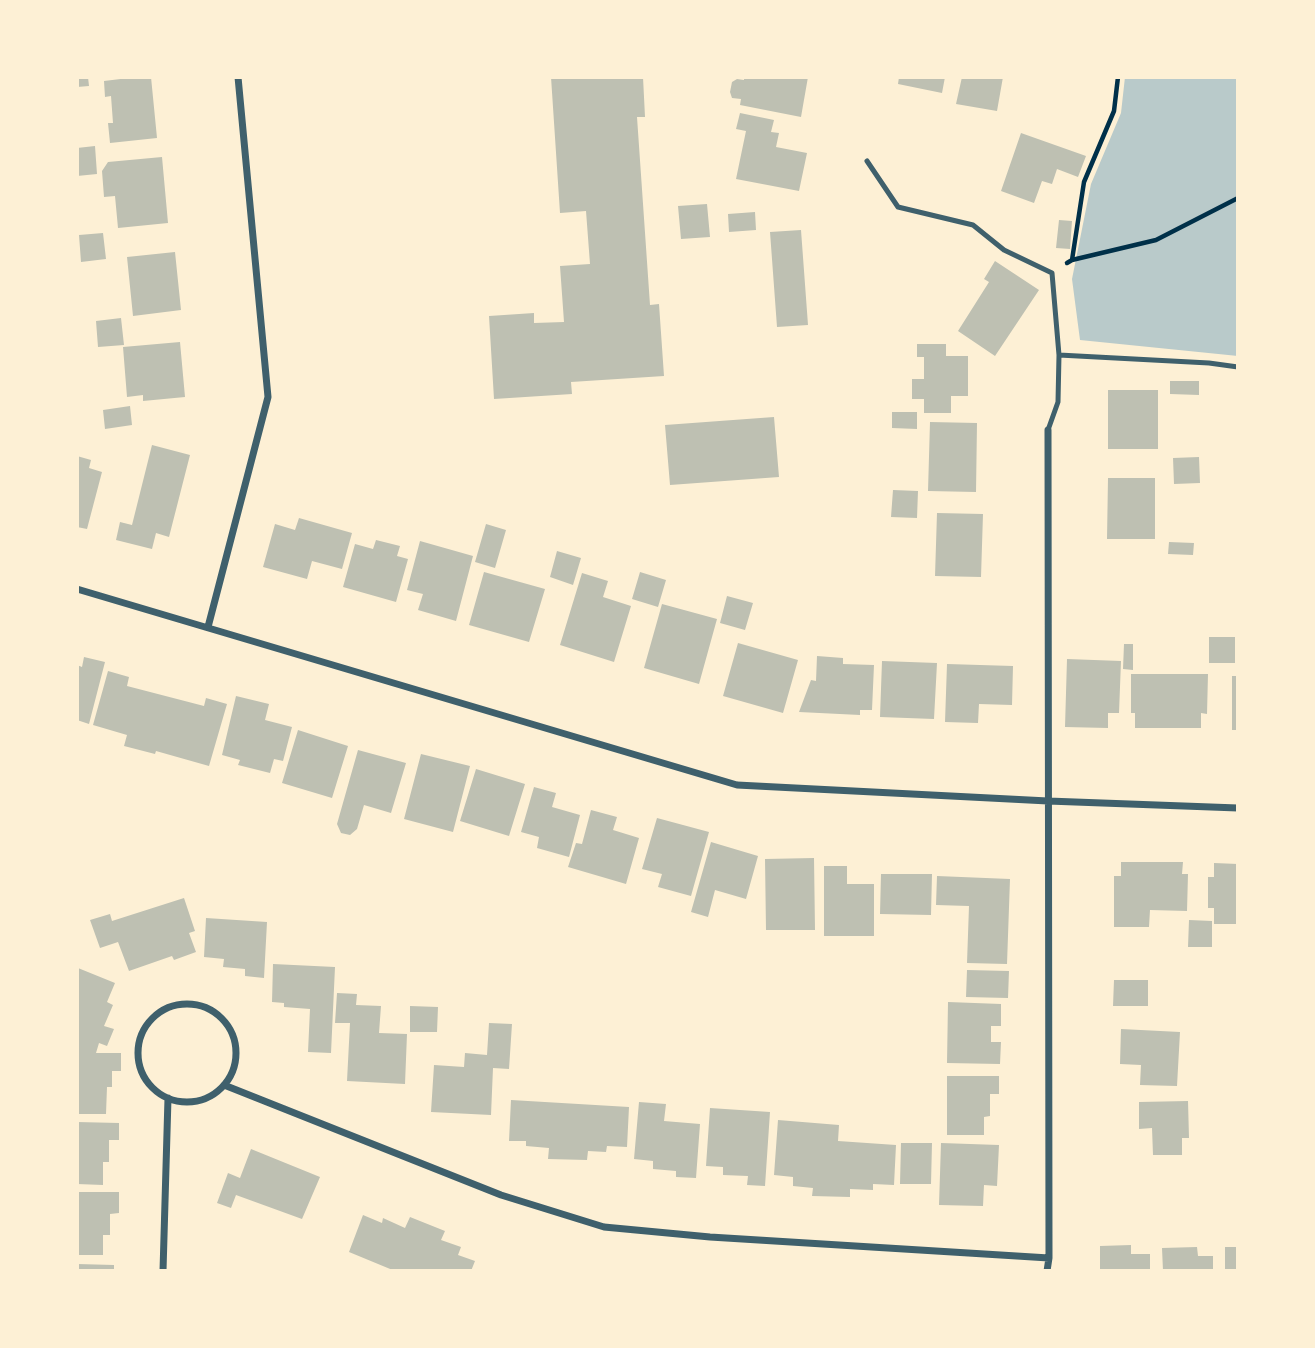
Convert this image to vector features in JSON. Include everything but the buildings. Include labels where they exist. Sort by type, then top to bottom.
[{"type":"street","points":[[208,627],[268,397],[238,77]]},
{"type":"street","points":[[1047,1271],[1048,430]]},
{"type":"street","points":[[77,589],[737,785],[1238,808]]},
{"type":"street","points":[[182,1004],[210,1009],[224,1020],[233,1035],[236,1053],[233,1070],[217,1092],[201,1100],[185,1102],[168,1098],[149,1084],[141,1069],[138,1059],[139,1042],[145,1026],[151,1018],[165,1009],[182,1004]]},
{"type":"street","points":[[224,1085],[501,1195],[604,1227],[710,1237],[1049,1258]]},
{"type":"street","points":[[163,1271],[168,1098]]},
{"type":"lane","points":[[867,161],[898,207],[973,225],[1004,250],[1052,273],[1059,355],[1058,402],[1048,430]]},
{"type":"lane","points":[[1059,355],[1238,367]]},
{"type":"path","points":[[1072,260],[1084,182],[1114,111],[1118,77]]},
{"type":"path","points":[[1052,273],[1072,260],[1156,240],[1238,198]]},
{"type":"shaded area","points":[[1125,77],[1238,77],[1238,356],[1080,340],[1072,279],[1091,184],[1121,113]]}]
